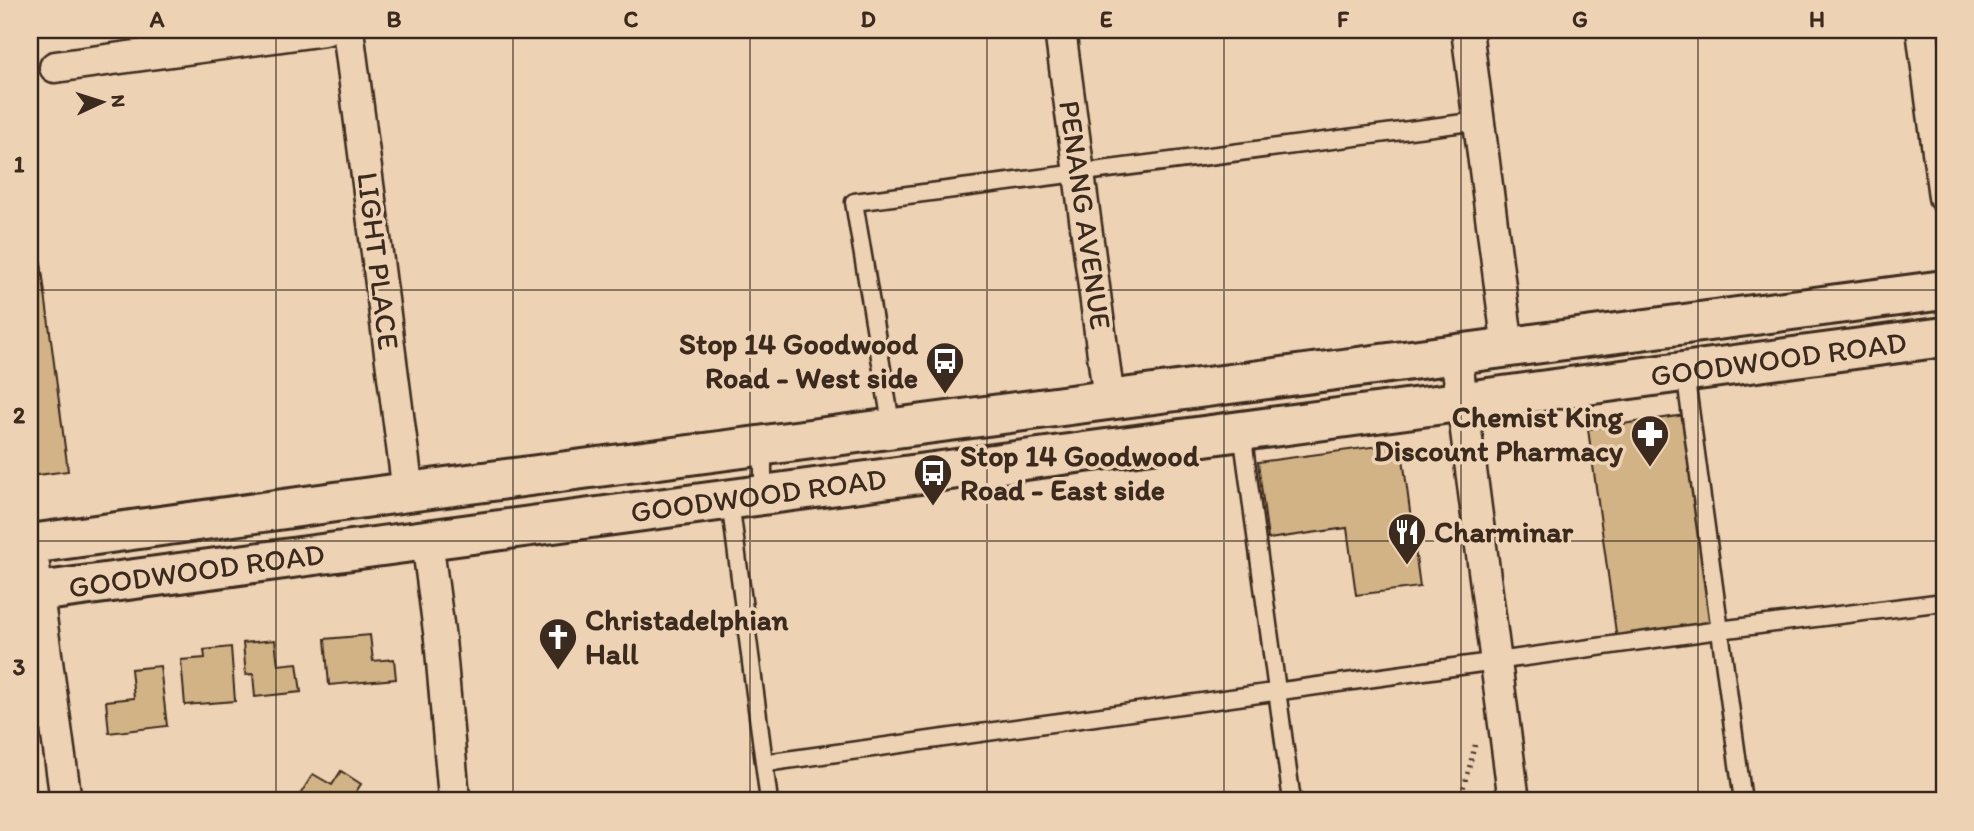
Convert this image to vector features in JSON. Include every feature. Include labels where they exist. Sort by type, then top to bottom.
[{"type":"main road","name":"GOODWOOD ROAD","points":[[30,544],[1944,290]]},
{"type":"main road","name":"GOODWOOD ROAD","points":[[34,593],[1944,337]]},
{"type":"street","points":[[55,67],[135,43],[325,30]]},
{"type":"street","name":"LIGHT PLACE","points":[[348,30],[408,492]]},
{"type":"street","name":"PENANG AVENUE","points":[[1060,30],[1109,400]]},
{"type":"street","points":[[1467,30],[1508,348]]},
{"type":"street","points":[[1922,30],[1944,197]]},
{"type":"street","points":[[1456,354],[1514,801]]},
{"type":"street","points":[[428,540],[456,800]]},
{"type":"street","points":[[30,544],[34,593],[66,801]]},
{"type":"lane","points":[[892,429],[854,202],[1479,121]]},
{"type":"lane","points":[[1685,372],[1743,801]]},
{"type":"lane","points":[[1242,432],[1292,801]]},
{"type":"lane","points":[[763,446],[747,499],[769,801]]},
{"type":"lane","points":[[765,763],[1719,630],[1944,602]]},
{"type":"path","points":[[1460,801],[1476,741]]},
{"type":"building","points":[[40,255],[68,471],[30,476],[30,257]]},
{"type":"building","points":[[1685,415],[1714,627],[1617,640],[1588,429]]},
{"type":"building","points":[[1401,443],[1420,587],[1356,595],[1347,528],[1268,539],[1258,462]]},
{"type":"building","points":[[370,635],[373,661],[394,659],[396,679],[329,685],[325,639]]},
{"type":"building","points":[[275,640],[278,665],[297,663],[301,692],[255,697],[253,674],[246,675],[243,643]]},
{"type":"building","points":[[231,647],[235,701],[185,705],[181,660],[205,658],[204,650]]},
{"type":"building","points":[[160,666],[167,726],[109,733],[106,701],[134,698],[131,669]]},
{"type":"building","points":[[341,771],[361,784],[350,801],[296,801],[313,774],[332,785]]},
{"type":"place","name":"Stop 14 Goodwood Road - West side","points":[[945,395]]},
{"type":"place","name":"Chemist King Discount Pharmacy","points":[[1650,468]]},
{"type":"place","name":"Stop 14 Goodwood Road - East side","points":[[933,507]]},
{"type":"place","name":"Charminar","points":[[1407,566]]},
{"type":"place","name":"Christadelphian Hall","points":[[558,671]]}]
